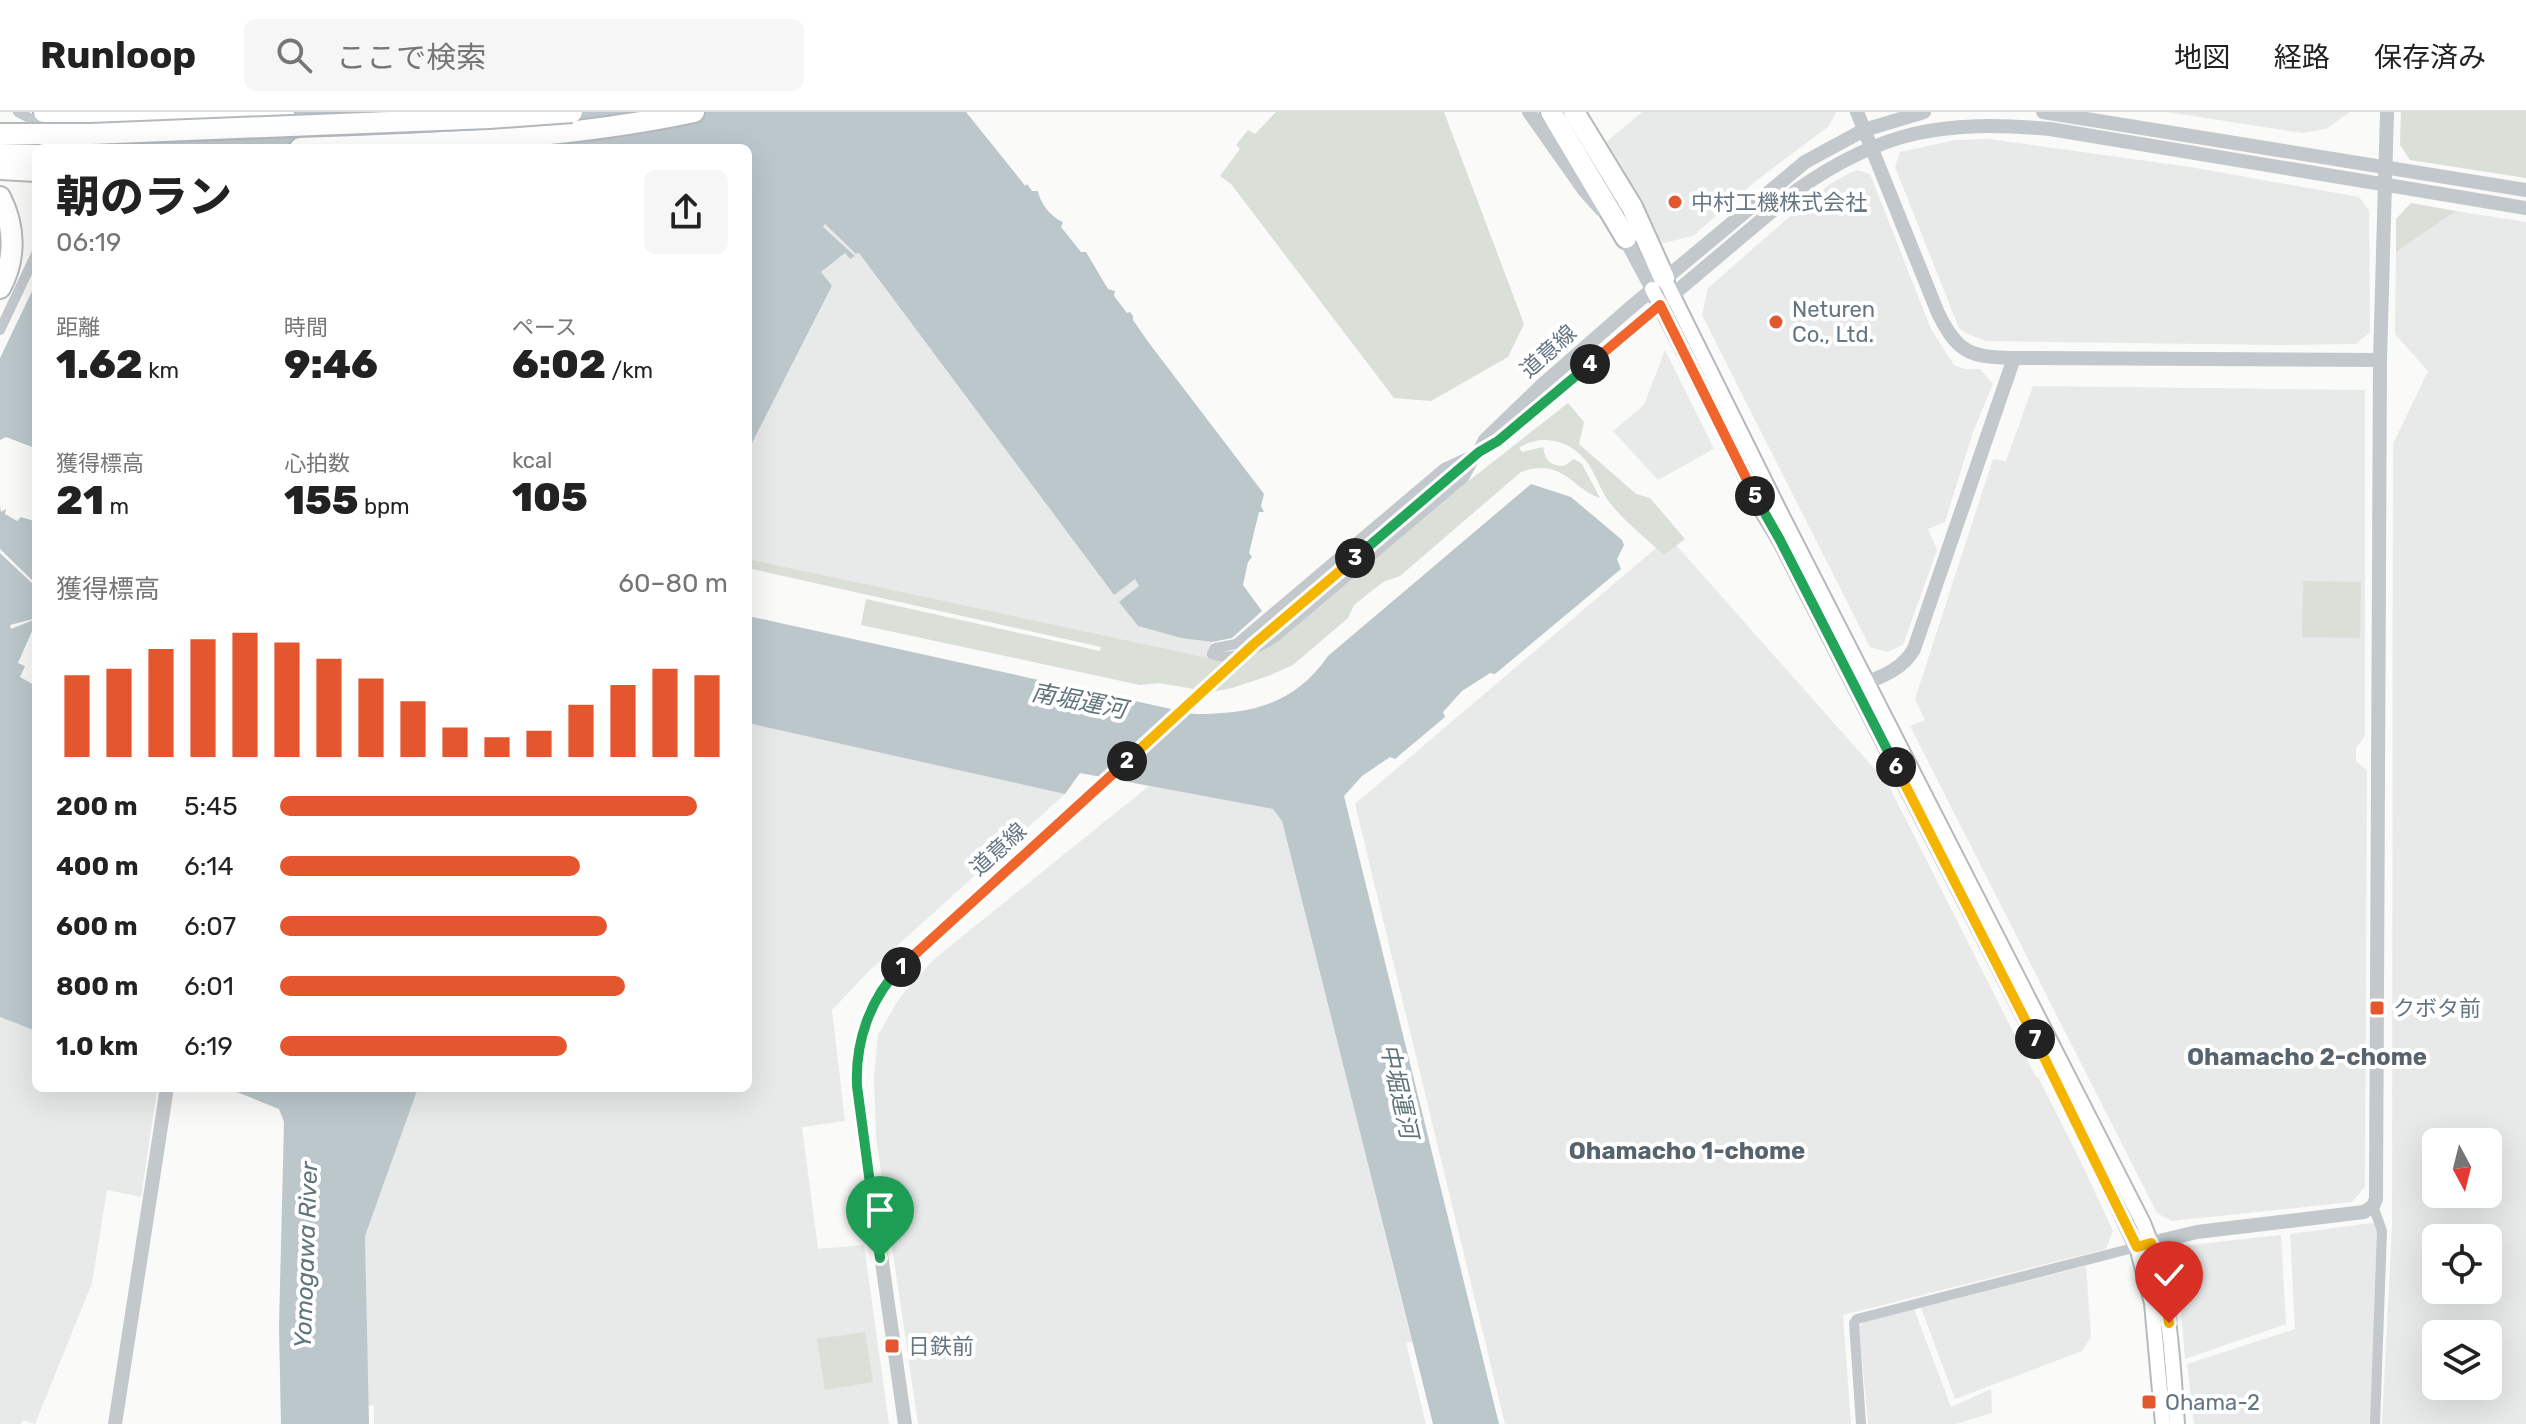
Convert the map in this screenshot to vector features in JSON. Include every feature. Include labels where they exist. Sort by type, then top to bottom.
[{"type":"highway","points":[[0,134],[91,134],[572,112]]},
{"type":"highway","points":[[395,144],[533,138],[615,128],[694,112]]},
{"type":"highway","points":[[1559,113],[1626,238]]},
{"type":"highway","points":[[1559,113],[1632,207],[1663,287]]},
{"type":"highway","points":[[37,115],[273,118],[417,114],[489,118]]},
{"type":"highway","points":[[0,154],[32,155]]},
{"type":"highway","points":[[0,169],[32,171]]},
{"type":"highway","points":[[0,197],[10,224],[12,248],[8,270],[0,288]]},
{"type":"main road","points":[[1663,287],[2116,1167],[2144,1245],[2163,1424]]},
{"type":"main road","points":[[1660,305],[1760,507],[1780,540],[2161,1277],[2169,1323],[2177,1424]]},
{"type":"street","points":[[18,112],[37,115],[70,139],[71,144]]},
{"type":"street","points":[[1529,112],[1584,190],[1663,287]]},
{"type":"street","points":[[1857,112],[1947,330],[1968,353],[1979,357],[2014,358],[2380,360]]},
{"type":"street","points":[[1663,287],[1805,162],[1864,130],[1924,112]]},
{"type":"street","points":[[2043,112],[2526,190]]},
{"type":"street","points":[[1861,1424],[1854,1323],[1857,1319],[2197,1232],[2364,1212],[2373,1206],[2376,1199],[2380,360],[2387,112]]},
{"type":"street","points":[[0,182],[37,115]]},
{"type":"street","points":[[1663,287],[1831,166],[1871,146],[1928,129],[1997,124],[2050,129],[2526,208]]},
{"type":"street","points":[[0,330],[32,262]]},
{"type":"street","name":"道意線","points":[[905,1424],[857,1086],[857,1060],[862,1035],[874,1003],[895,973],[1254,644],[1479,452],[1539,408],[1660,305],[1663,287]]},
{"type":"street","name":"道意線","points":[[1479,452],[1485,440],[1542,385],[1663,287]]},
{"type":"street","points":[[1868,682],[1894,670],[1914,649],[2014,358]]},
{"type":"street","points":[[1479,452],[1464,478],[1277,636],[1255,649],[1220,657],[1212,654],[1215,648],[1236,644],[1266,620],[1444,468],[1479,452]]},
{"type":"street","points":[[115,1424],[166,1094]]},
{"type":"street","points":[[2373,1206],[2382,1231],[2375,1424]]},
{"type":"shaded area","points":[[1276,112],[1444,112],[1524,324],[1508,357],[1431,401],[1394,398],[1231,184],[1220,176],[1240,149],[1236,145],[1248,130],[1255,134]]},
{"type":"shaded area","points":[[1642,112],[1836,112],[1829,126],[1757,180],[1693,236],[1659,244],[1605,143]]},
{"type":"shaded area","points":[[2167,112],[2350,112],[2326,129],[2302,133]]},
{"type":"shaded area","points":[[2401,112],[2526,112],[2526,178],[2410,160],[2400,145]]},
{"type":"shaded area","points":[[1989,139],[2190,167],[2359,197],[2369,210],[2370,332],[2356,344],[2280,345],[1986,341],[1968,334],[1959,328],[1895,167],[1900,152],[1955,140]]},
{"type":"shaded area","points":[[1856,170],[1870,174],[1931,329],[1954,365],[1964,369],[1980,369],[1993,384],[1973,432],[1945,522],[1928,529],[1937,550],[1903,645],[1887,652],[1870,647],[1702,315],[1708,288],[1804,204],[1833,182]]},
{"type":"shaded area","points":[[2411,203],[2456,211],[2396,252],[2396,219]]},
{"type":"shaded area","points":[[2456,211],[2526,222],[2526,1424],[2382,1424],[2392,1225],[2393,444],[2428,371],[2395,334],[2396,252]]},
{"type":"shaded area","points":[[825,224],[856,254],[859,253],[1113,594],[1135,579],[1140,586],[1130,617],[1138,626],[1181,638],[1212,642],[1208,659],[752,560],[752,443],[832,287],[821,272],[845,253],[854,256],[823,227]]},
{"type":"shaded area","points":[[1665,350],[1714,449],[1658,480],[1613,431],[1644,405]]},
{"type":"shaded area","points":[[2033,386],[2365,390],[2365,736],[2356,748],[2356,761],[2367,771],[2365,1187],[2352,1202],[2171,1221],[2157,1213],[1910,726],[1925,720],[1915,699],[1993,459],[2006,461]]},
{"type":"shaded area","points":[[1568,403],[1584,422],[1579,444],[1636,494],[1650,498],[1685,539],[1664,555],[1616,510],[1589,465],[1575,450],[1547,440],[1528,443],[1519,448],[1522,452],[1543,447],[1552,463],[1564,466],[1574,459],[1582,464],[1600,498],[1557,471],[1536,468],[1521,472],[1400,576],[1383,582],[1354,605],[1348,618],[1293,665],[1232,688],[1211,692],[1159,683],[1140,685],[861,625],[866,599],[1100,651],[1101,647],[752,569],[752,560],[1222,661],[1282,638],[1466,483]]},
{"type":"shaded area","points":[[1669,537],[1888,784],[2080,1160],[2113,1231],[2106,1249],[1843,1315],[1851,1424],[1505,1424],[1355,804]]},
{"type":"shaded area","points":[[2303,581],[2361,582],[2360,638],[2302,637]]},
{"type":"shaded area","points":[[752,724],[1065,794],[867,973],[832,1010],[845,1121],[802,1127],[818,1249],[864,1245],[889,1424],[374,1424],[374,1405],[368,1406],[365,1236],[417,1092],[752,1092]]},
{"type":"shaded area","points":[[1149,786],[1273,809],[1282,821],[1412,1342],[1406,1343],[1426,1424],[918,1424],[876,1137],[874,1077],[878,1035],[900,997],[934,959]]},
{"type":"shaded area","points":[[0,1017],[32,1029],[32,1092],[157,1092],[141,1197],[107,1190],[92,1283],[35,1424],[23,1420],[21,1424],[0,1424]]},
{"type":"shaded area","points":[[2372,1223],[2378,1226],[2370,1424],[2194,1424],[2187,1364],[2295,1329],[2290,1234]]},
{"type":"shaded area","points":[[2281,1235],[2286,1324],[2185,1359],[2176,1251],[2181,1246]]},
{"type":"shaded area","points":[[2086,1266],[2091,1337],[2082,1351],[1955,1399],[1921,1308]]},
{"type":"shaded area","points":[[1914,1309],[1951,1407],[1991,1389],[1992,1413],[1956,1424],[1868,1424],[1859,1326]]},
{"type":"shaded area","points":[[865,1332],[873,1382],[825,1390],[817,1339]]},
{"type":"water","points":[[94,112],[966,112],[1025,186],[1027,184],[1032,191],[1038,191],[1047,209],[1063,222],[1061,227],[1081,252],[1086,252],[1108,289],[1115,291],[1114,296],[1127,313],[1130,312],[1149,343],[1264,494],[1261,506],[1264,512],[1259,512],[1249,553],[1252,557],[1243,585],[1262,611],[1232,638],[1212,642],[1181,638],[1138,626],[1119,602],[1139,586],[1135,579],[1114,595],[859,253],[856,254],[825,224],[823,227],[855,256],[850,259],[845,253],[821,272],[832,286],[752,443],[752,144],[80,143]]},
{"type":"water","points":[[32,291],[32,447],[6,437],[0,440],[0,358]]},
{"type":"water","points":[[1531,484],[1571,497],[1624,545],[1617,559],[1621,569],[1495,674],[1490,673],[1462,691],[1443,712],[1445,717],[1395,759],[1390,757],[1362,776],[1344,796],[1499,1424],[1433,1424],[1282,821],[1273,809],[1080,773],[1065,794],[752,724],[752,617],[1194,714],[1234,712],[1270,703],[1301,686],[1328,656]]},
{"type":"water","points":[[0,506],[1,512],[6,509],[5,514],[17,521],[21,517],[32,520],[32,580],[0,549]]},
{"type":"water","points":[[0,553],[32,583],[32,619],[10,625],[11,629],[32,620],[32,631],[18,663],[25,666],[20,677],[32,684],[32,1029],[0,1017]]},
{"type":"water","name":"Yomogawa River","points":[[237,1092],[417,1092],[365,1236],[369,1424],[281,1424],[279,1327],[284,1122],[279,1109]]},
{"type":"place","name":"中村工機株式会社","points":[[1675,202]]},
{"type":"place","name":"Neturen Co., Ltd.","points":[[1776,322]]},
{"type":"place","name":"クボタ前","points":[[2377,1008]]},
{"type":"place","name":"日鉄前","points":[[892,1346]]},
{"type":"place","name":"Ohama-2","points":[[2149,1402]]},
{"type":"district","name":"Ohamacho 2-chome","points":[[2307,1057]]},
{"type":"district","name":"Ohamacho 1-chome","points":[[1687,1151]]},
{"type":"route","points":[[880,1258],[857,1086],[857,1060],[874,1003],[895,973],[1254,644],[1479,452],[1498,441],[1660,305],[1760,507],[1780,540],[2082,1129],[2137,1247],[2151,1243],[2165,1294],[2169,1323]]},
{"type":"water label","name":"南堀運河","points":[[1079,701]]},
{"type":"water label","name":"中堀運河","points":[[1399,1091]]}]
